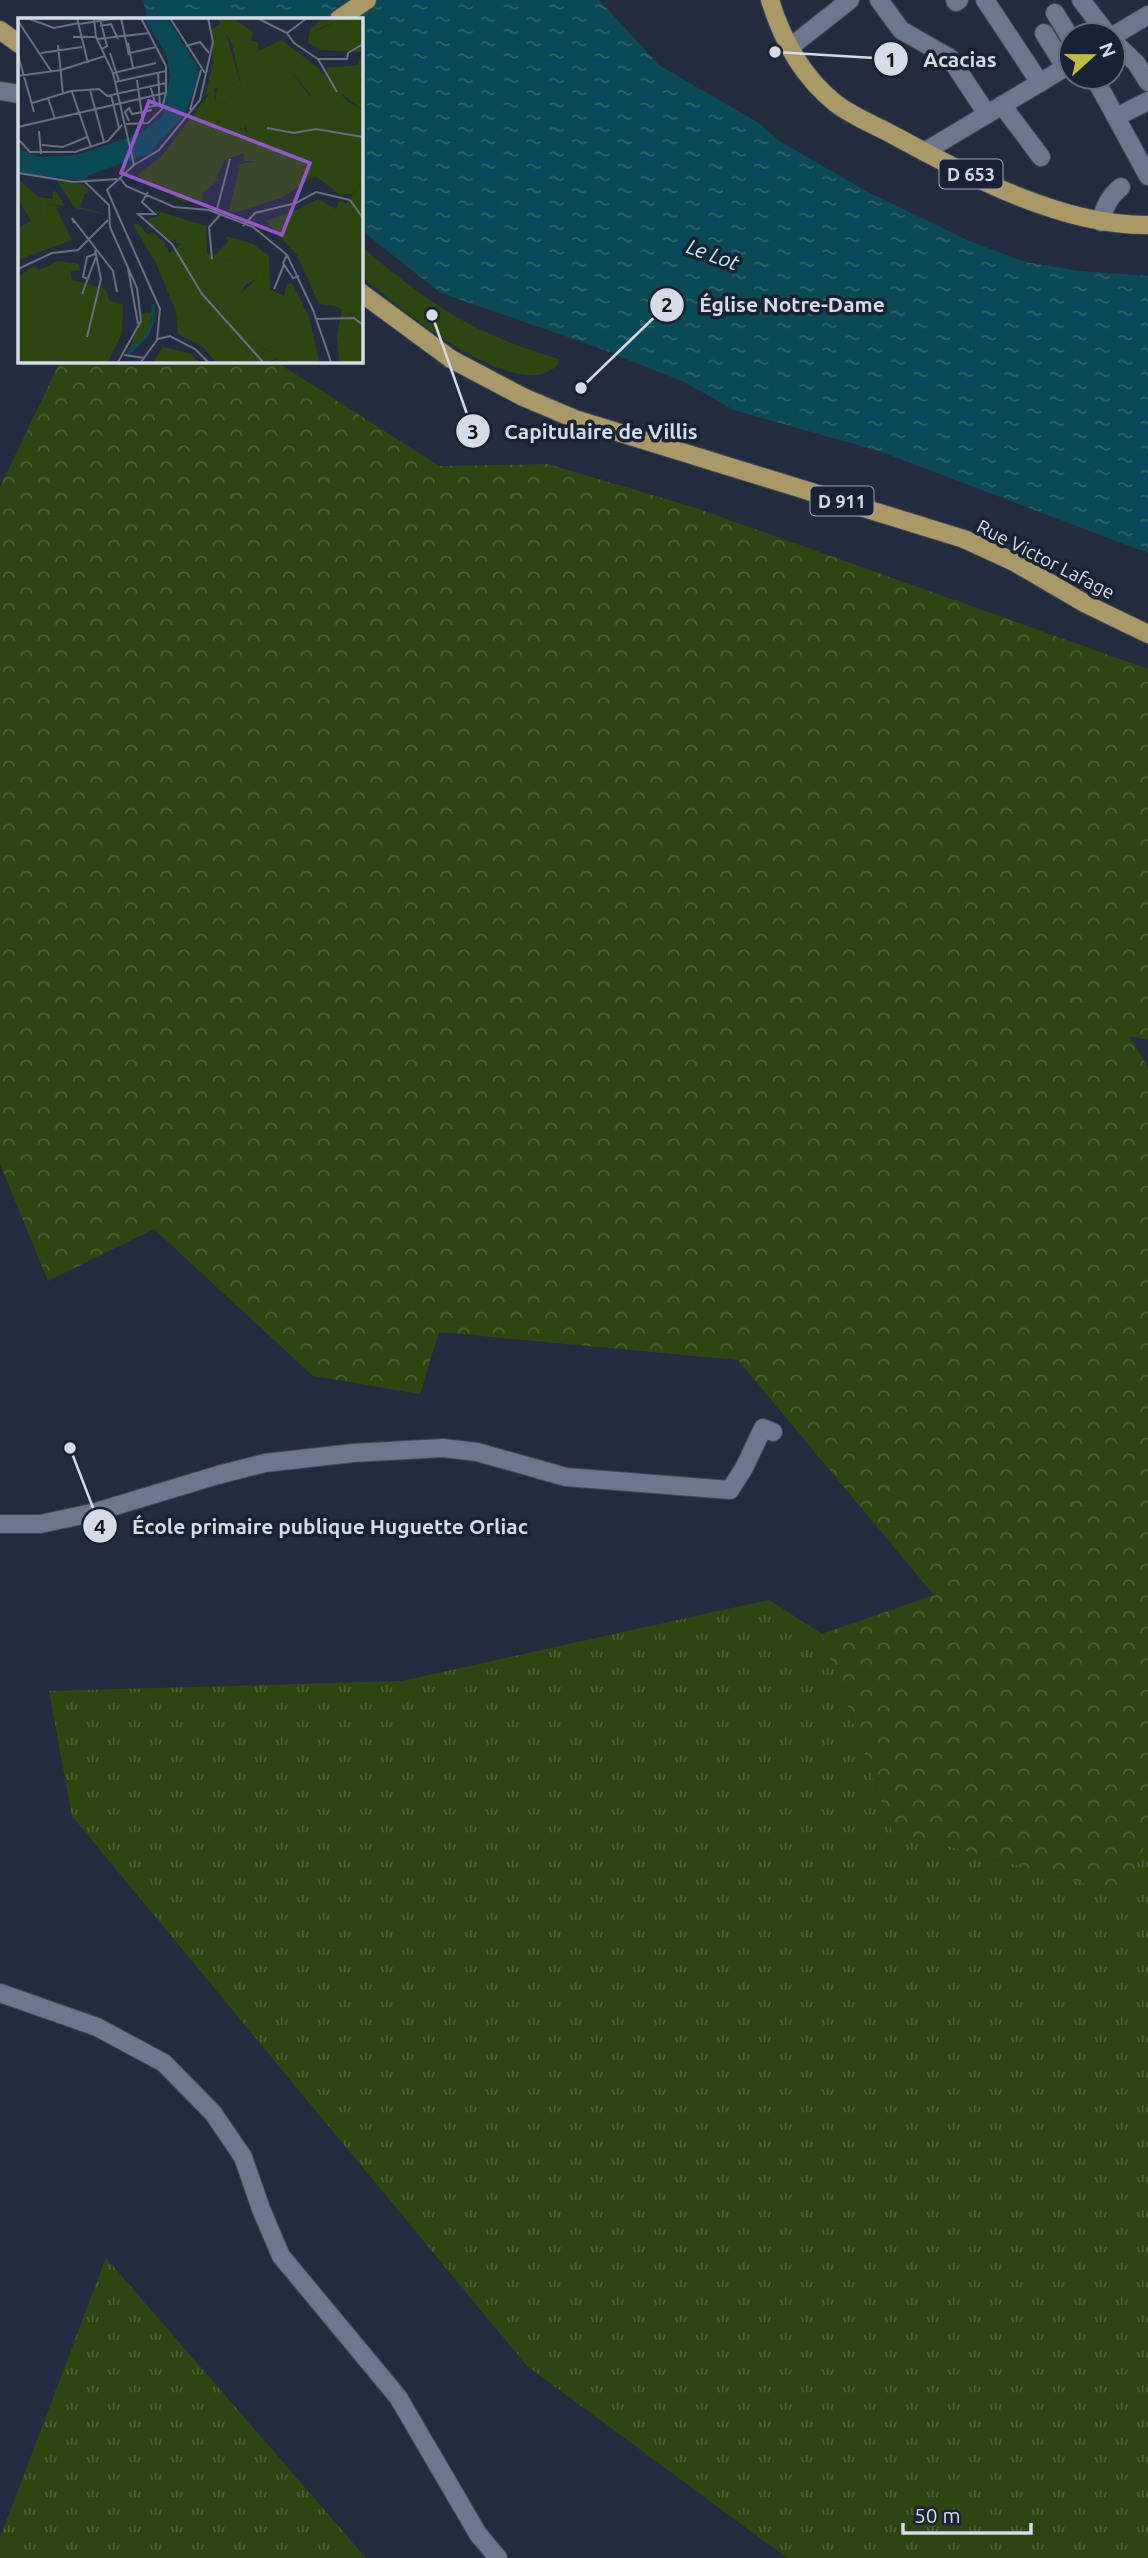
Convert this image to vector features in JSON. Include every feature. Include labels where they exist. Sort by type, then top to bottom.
[{"type":"main road","points":[[340,18],[367,0]]},
{"type":"main road","name":"D 653","points":[[770,0],[789,48],[812,81],[835,103],[924,152],[1027,202],[1101,222],[1148,225]]},
{"type":"main road","points":[[0,30],[18,43]]},
{"type":"main road","name":"Rue Victor Lafage","points":[[362,293],[451,359],[523,397],[575,419],[964,539],[1014,562],[1086,604],[1148,634]]},
{"type":"street","points":[[789,48],[850,0]]},
{"type":"street","points":[[879,0],[901,30],[950,58],[1041,157]]},
{"type":"street","points":[[985,0],[1040,83]]},
{"type":"street","points":[[1081,0],[1098,21]]},
{"type":"street","points":[[1055,13],[1060,21]]},
{"type":"street","points":[[1127,27],[1148,15]]},
{"type":"street","points":[[1044,33],[1057,51]]},
{"type":"street","points":[[1127,54],[1148,82]]},
{"type":"street","points":[[924,152],[1057,73]]},
{"type":"street","points":[[0,91],[18,94]]},
{"type":"street","points":[[1102,91],[1147,176]]},
{"type":"street","points":[[1116,117],[1148,102]]},
{"type":"street","points":[[1101,222],[1112,194],[1121,187]]},
{"type":"street","points":[[0,1524],[40,1524],[92,1513],[265,1463],[353,1453],[443,1448],[477,1452],[566,1477],[730,1489],[764,1428],[773,1432]]},
{"type":"street","points":[[0,1993],[97,2027],[164,2063],[213,2113],[243,2157],[281,2256],[398,2397],[478,2533],[498,2558]]},
{"type":"green space","points":[[362,247],[442,308],[497,337],[559,359],[557,366],[538,375],[516,373],[493,366],[444,339],[362,277]]},
{"type":"green space","points":[[60,362],[277,362],[439,466],[548,464],[696,508],[1148,669],[1148,1040],[1129,1036],[1148,1067],[1148,1839],[1123,1894],[892,1831],[822,1634],[934,1595],[738,1360],[439,1332],[420,1394],[313,1376],[154,1229],[48,1281],[0,1164],[0,487]]},
{"type":"green space","points":[[769,1600],[822,1634],[892,1831],[1123,1894],[1148,1839],[1148,2558],[787,2558],[527,2366],[72,1816],[49,1691],[402,1681]]},
{"type":"green space","points":[[106,2258],[366,2558],[0,2558],[0,2538]]},
{"type":"water","name":"Le Lot","points":[[143,0],[599,0],[660,66],[759,123],[779,141],[868,192],[969,241],[1025,262],[1080,271],[1148,276],[1148,553],[879,451],[734,410],[684,382],[591,345],[441,293],[362,231],[362,18],[147,16]]},
{"type":"place","name":"Acacias","points":[[775,52]]},
{"type":"place","name":"Capitulaire de Villis","points":[[432,315]]},
{"type":"place","name":"Église Notre-Dame","points":[[581,388]]},
{"type":"place","name":"École primaire publique Huguette Orliac","points":[[70,1448]]}]
